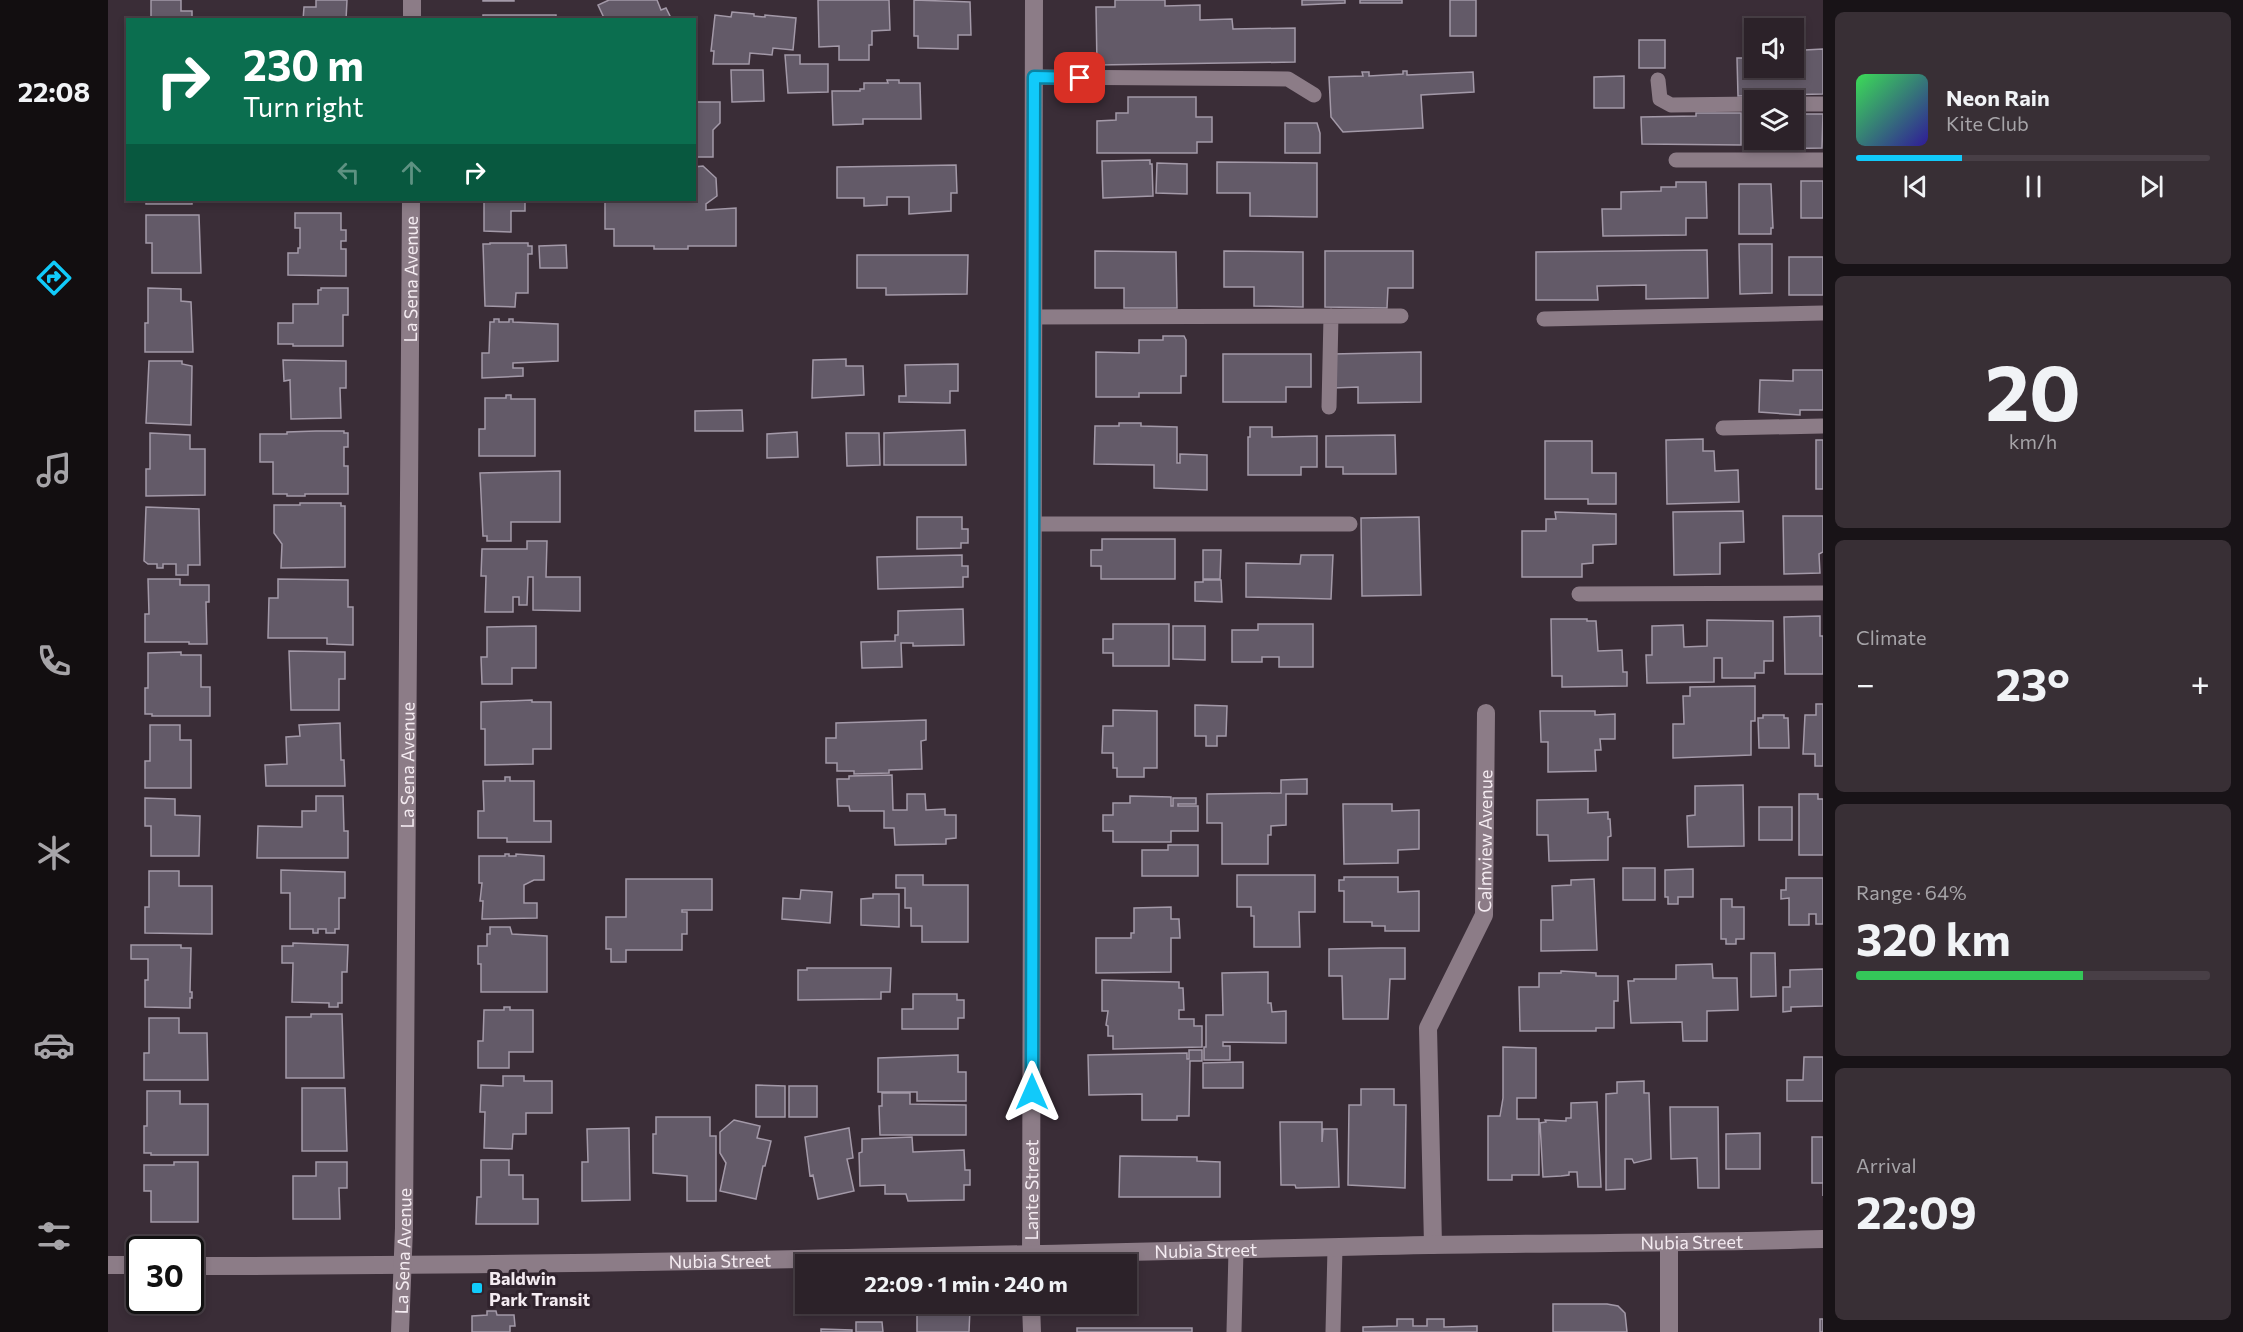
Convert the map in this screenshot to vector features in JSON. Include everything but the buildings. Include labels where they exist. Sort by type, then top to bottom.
[{"type":"street","points":[[412,0],[412,18]]},
{"type":"street","name":"Lante Street","points":[[1031,1254],[1034,0]]},
{"type":"street","name":"La Sena Avenue","points":[[400,1332],[403,1266],[411,201]]},
{"type":"street","name":"Calmview Avenue","points":[[1433,1245],[1428,1028],[1484,915],[1486,713]]},
{"type":"street","name":"Nubia Street","points":[[1137,1255],[1433,1245],[1823,1239]]},
{"type":"street","points":[[1669,1332],[1670,1243]]},
{"type":"street","name":"Nubia Street","points":[[204,1266],[795,1262]]},
{"type":"street","points":[[108,1265],[126,1265]]},
{"type":"street","points":[[1032,1314],[1032,1332]]},
{"type":"lane","points":[[1034,77],[1288,79],[1314,95]]},
{"type":"lane","points":[[1658,80],[1660,99],[1671,105],[1744,104]]},
{"type":"lane","points":[[1804,104],[1823,104]]},
{"type":"lane","points":[[1676,160],[1823,160]]},
{"type":"lane","points":[[1544,319],[1823,313]]},
{"type":"lane","points":[[1329,407],[1331,316]]},
{"type":"lane","points":[[1034,317],[1401,316]]},
{"type":"lane","points":[[1724,429],[1823,426]]},
{"type":"lane","points":[[1033,524],[1350,524]]},
{"type":"lane","points":[[1579,594],[1823,593]]},
{"type":"lane","points":[[1333,1332],[1335,1248]]},
{"type":"lane","points":[[1234,1332],[1236,1250]]},
{"type":"place","name":"Baldwin Park Transit","points":[[477,1288]]},
{"type":"route","points":[[1032,1092],[1034,77],[1080,78]]}]
